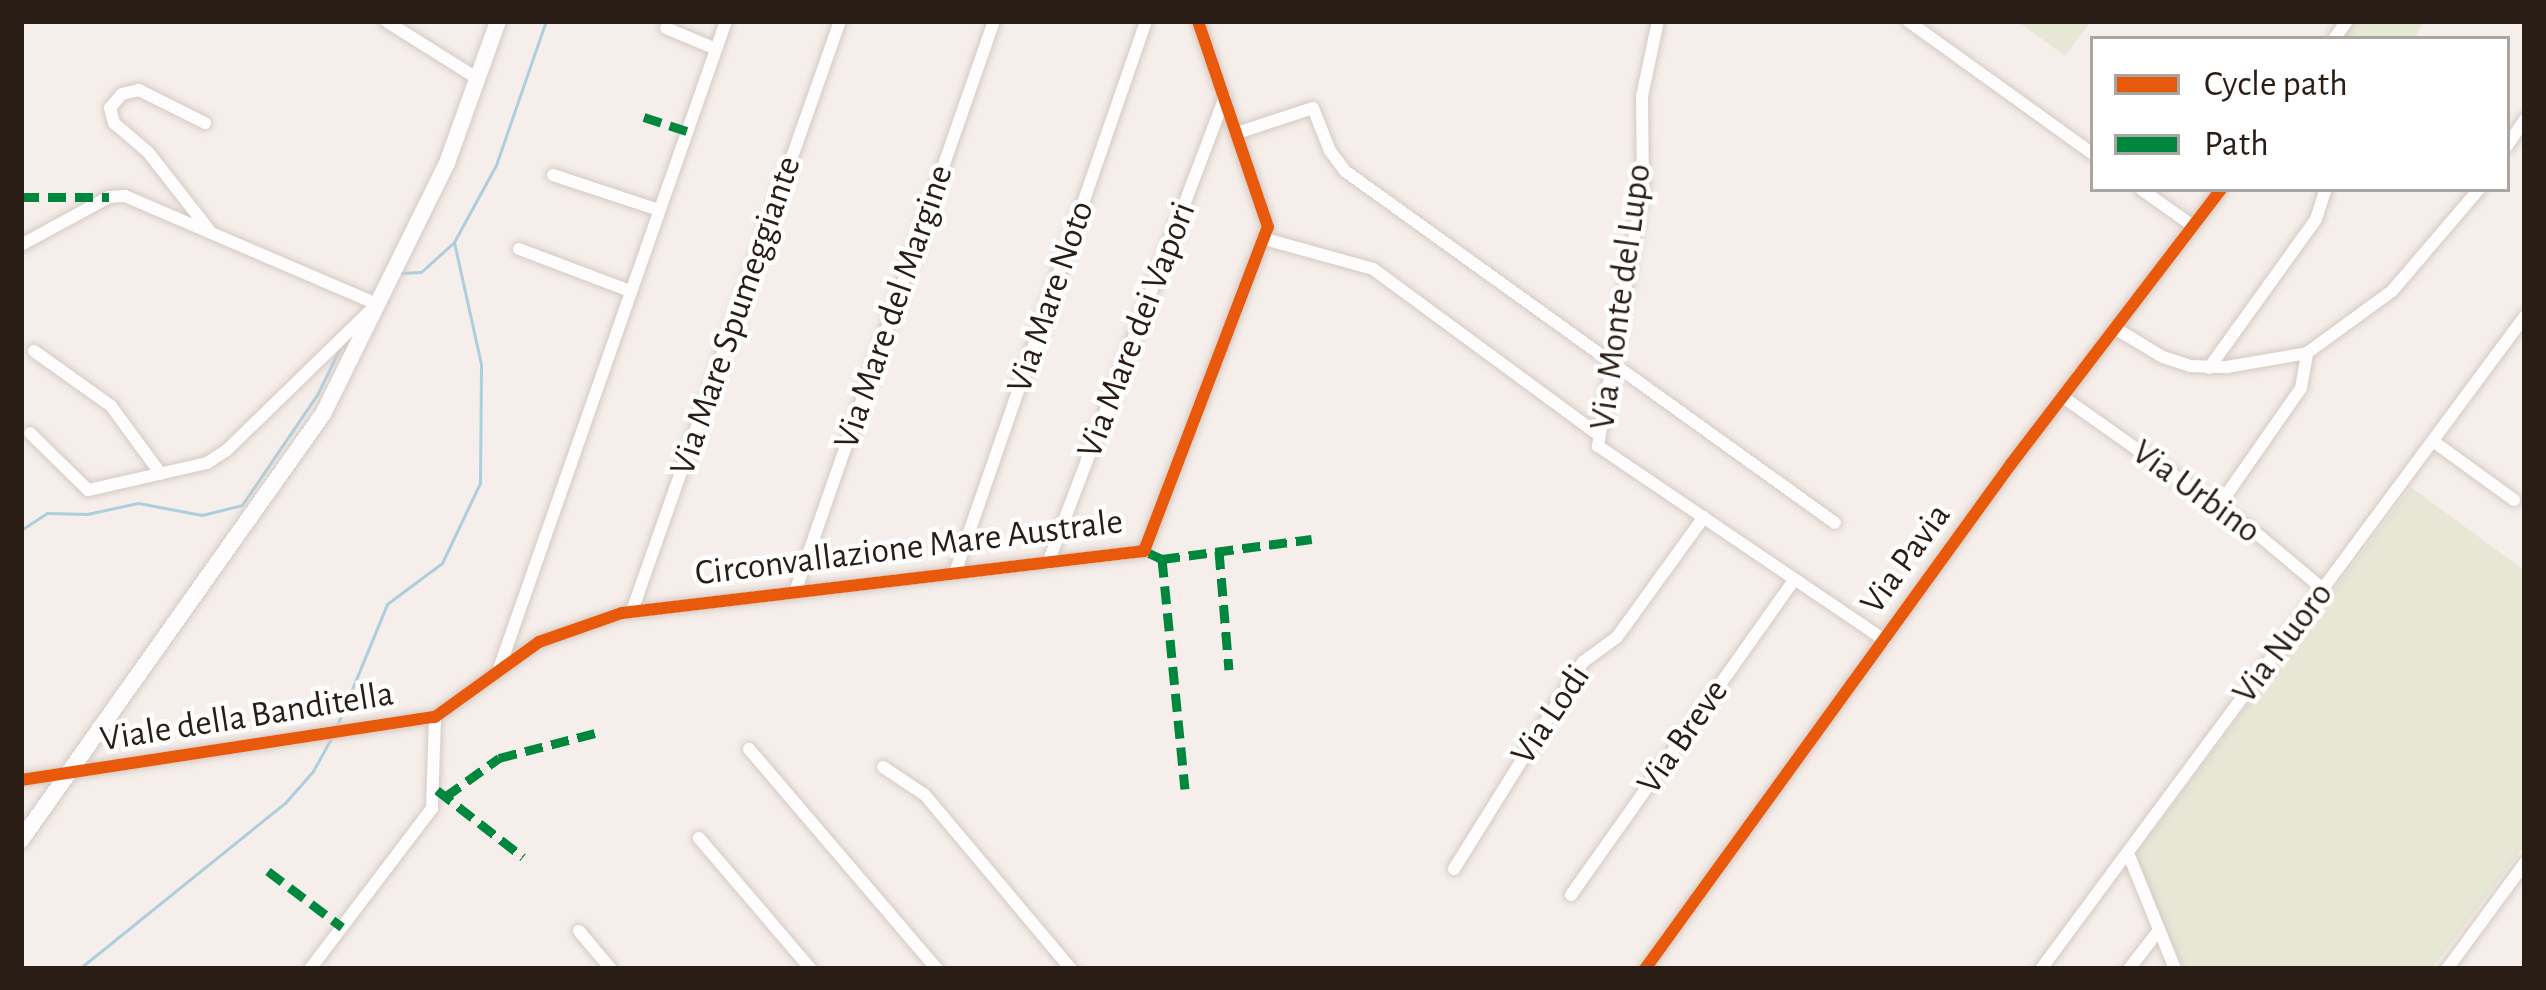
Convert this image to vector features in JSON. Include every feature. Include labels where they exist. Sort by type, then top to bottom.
[{"type":"main road","points":[[21,841],[310,434],[447,163],[498,21]]},
{"type":"street","points":[[386,21],[478,79]]},
{"type":"street","points":[[500,667],[726,21]]},
{"type":"street","name":"Via Mare Spumeggiante","points":[[632,611],[840,21]]},
{"type":"street","name":"Via Mare del Margine","points":[[795,592],[994,21]]},
{"type":"street","name":"Via Mare Noto","points":[[955,573],[1146,21]]},
{"type":"street","points":[[1198,21],[1266,216],[1265,238],[1373,269],[1596,433]]},
{"type":"street","name":"Via Monte del Lupo","points":[[1658,21],[1642,96],[1643,188],[1596,433],[1603,453],[1884,640]]},
{"type":"street","points":[[1908,21],[2090,152]]},
{"type":"street","points":[[667,28],[716,49]]},
{"type":"street","points":[[205,123],[139,90],[122,94],[110,107],[114,123],[148,152],[210,231]]},
{"type":"street","name":"Via Mare dei Vapori","points":[[1048,562],[1225,97]]},
{"type":"street","points":[[1237,133],[1312,108],[1342,169],[1835,523]]},
{"type":"street","points":[[553,175],[659,210]]},
{"type":"street","points":[[2145,192],[2193,226]]},
{"type":"street","name":"Via Pavia","points":[[1645,969],[2219,192]]},
{"type":"street","points":[[2209,368],[2316,219],[2325,192]]},
{"type":"street","points":[[2118,330],[2172,361],[2209,368],[2307,353],[2392,291],[2476,192]]},
{"type":"street","points":[[21,245],[117,195],[377,304],[220,456],[84,489],[30,433]]},
{"type":"street","name":"Circonvallazione Mare Australe","points":[[435,717],[500,667],[560,631],[632,611],[1134,554],[1150,545],[1265,238]]},
{"type":"street","points":[[519,249],[630,291]]},
{"type":"street","name":"Via Nuoro","points":[[2041,969],[2525,316]]},
{"type":"street","points":[[34,351],[111,406],[161,474]]},
{"type":"street","points":[[2218,507],[2301,388],[2307,353]]},
{"type":"street","name":"Via Urbino","points":[[2066,399],[2323,589]]},
{"type":"street","points":[[2434,442],[2514,500]]},
{"type":"street","name":"Via Lodi","points":[[1454,869],[1583,662],[1618,635],[1704,517]]},
{"type":"street","name":"Via Breve","points":[[1571,895],[1795,579]]},
{"type":"street","points":[[310,969],[434,804],[435,717]]},
{"type":"street","name":"Viale della Banditella","points":[[21,780],[435,717]]},
{"type":"street","points":[[749,749],[937,969]]},
{"type":"street","points":[[884,767],[921,791],[1072,969]]},
{"type":"street","points":[[699,838],[811,969]]},
{"type":"street","points":[[2128,853],[2175,969]]},
{"type":"street","points":[[2447,969],[2525,863]]},
{"type":"street","points":[[2128,969],[2159,930]]},
{"type":"street","points":[[579,931],[611,969]]},
{"type":"green space","points":[[2017,21],[2091,21],[2065,56]]},
{"type":"green space","points":[[2354,21],[2422,21],[2416,36],[2344,36]]},
{"type":"green space","points":[[2411,487],[2525,571],[2525,845],[2432,969],[2183,969],[2134,856]]},
{"type":"waterway","points":[[336,728],[387,604],[442,563],[480,483],[481,364],[454,242],[496,165],[546,21]]},
{"type":"waterway","points":[[401,273],[421,272],[452,244]]},
{"type":"waterway","points":[[21,530],[47,513],[87,514],[138,503],[202,515],[242,505],[318,393],[339,350]]},
{"type":"waterway","points":[[79,969],[285,803],[313,771],[332,737]]},
{"type":"marked path","points":[[644,117],[687,131]]},
{"type":"marked path","points":[[21,197],[109,197]]},
{"type":"marked path","points":[[1149,553],[1162,559],[1312,539]]},
{"type":"marked path","points":[[1219,551],[1229,670]]},
{"type":"marked path","points":[[1162,559],[1185,789]]},
{"type":"marked path","points":[[445,797],[499,758],[595,733]]},
{"type":"marked path","points":[[437,790],[523,857]]},
{"type":"marked path","points":[[268,871],[342,927]]},
{"type":"cycle path","points":[[21,780],[435,717],[539,642],[622,613],[1144,551],[1268,227],[1198,21]]},
{"type":"cycle path","points":[[1645,969],[2011,464],[2219,192]]}]
